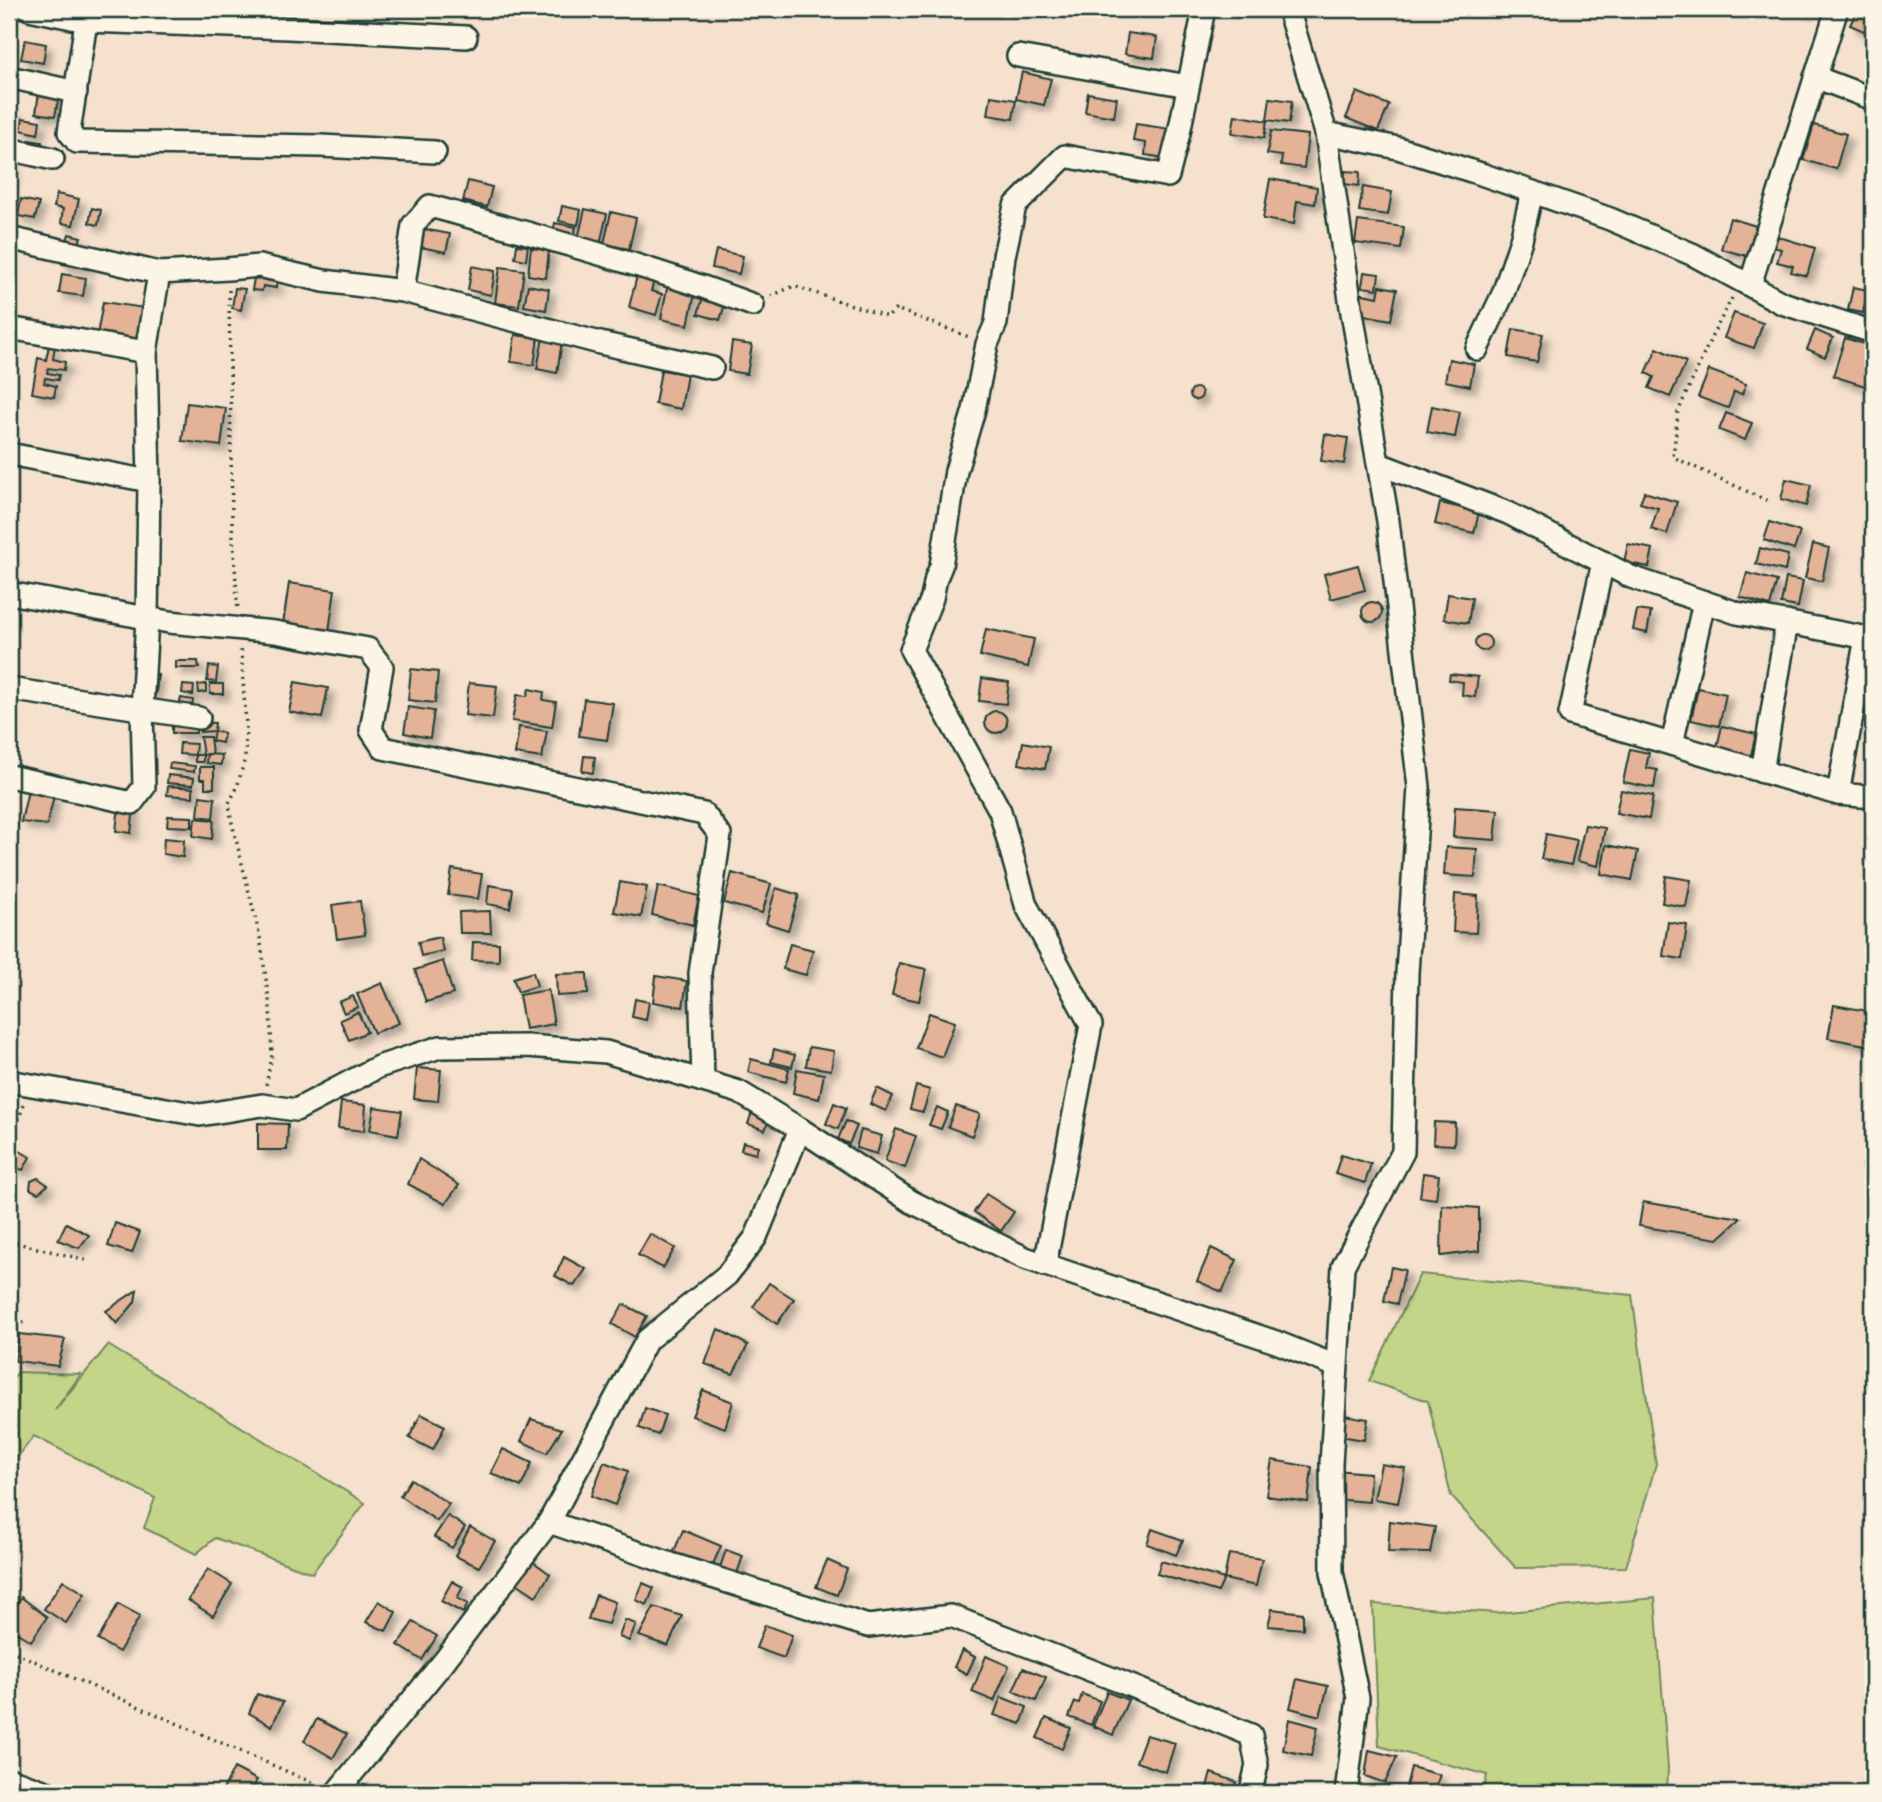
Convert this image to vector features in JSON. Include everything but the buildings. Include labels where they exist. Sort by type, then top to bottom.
[{"type":"street","points":[[29,9],[288,28],[466,37]]},
{"type":"street","points":[[1045,1265],[1091,1025],[1027,905],[1000,811],[911,650],[932,598],[941,565],[956,471],[974,410],[987,344],[996,323],[1004,256],[1015,206],[1065,156],[1168,176],[1204,9]]},
{"type":"street","points":[[1288,9],[1326,133],[1351,307],[1388,521],[1419,787],[1407,973],[1403,1152],[1343,1266],[1331,1464],[1332,1572],[1358,1698],[1346,1793]]},
{"type":"street","points":[[1746,283],[1837,9]]},
{"type":"street","points":[[87,15],[69,132],[78,142],[321,146],[435,152]]},
{"type":"street","points":[[1018,56],[1188,86]]},
{"type":"street","points":[[9,77],[76,92]]},
{"type":"street","points":[[1815,77],[1873,99]]},
{"type":"street","points":[[1326,133],[1398,148],[1611,219],[1694,255],[1782,303],[1873,332]]},
{"type":"street","points":[[9,149],[53,159]]},
{"type":"street","points":[[1477,349],[1503,294],[1521,240],[1532,192]]},
{"type":"street","points":[[403,291],[413,225],[430,206],[532,234],[713,289],[753,304]]},
{"type":"street","points":[[9,238],[159,273],[259,266],[324,281],[403,291],[600,343],[712,368]]},
{"type":"street","points":[[9,776],[132,803],[144,787],[142,710],[147,618],[149,481],[146,352],[159,273]]},
{"type":"street","points":[[9,328],[146,352]]},
{"type":"street","points":[[9,454],[149,481]]},
{"type":"street","points":[[1379,464],[1508,513],[1631,577],[1737,613],[1870,638],[1838,794]]},
{"type":"street","points":[[1603,562],[1570,714],[1838,794],[1873,797]]},
{"type":"street","points":[[9,593],[169,622],[275,632],[368,649],[382,667],[370,730],[383,748],[704,814],[720,835],[700,973],[703,1082]]},
{"type":"street","points":[[1672,744],[1704,602]]},
{"type":"street","points":[[1762,772],[1787,622]]},
{"type":"street","points":[[9,689],[199,718]]},
{"type":"street","points":[[19,1082],[200,1115],[262,1105],[296,1110],[378,1067],[440,1047],[527,1046],[606,1052],[739,1092],[912,1202],[1025,1258],[1276,1342],[1336,1366]]},
{"type":"street","points":[[330,1791],[446,1660],[549,1522],[646,1340],[727,1275],[756,1237],[800,1129]]},
{"type":"street","points":[[549,1522],[867,1626],[951,1616],[1251,1735],[1257,1765],[1252,1793]]},
{"type":"street","points":[[9,1779],[49,1793]]},
{"type":"path","points":[[228,269],[232,523],[246,724],[245,758],[237,788],[229,803],[260,937],[270,1007],[272,1055],[262,1105]]},
{"type":"path","points":[[1746,283],[1712,336],[1678,412],[1673,457],[1768,501]]},
{"type":"path","points":[[753,304],[794,286],[888,317],[897,309],[987,344]]},
{"type":"path","points":[[9,1154],[19,1082]]},
{"type":"path","points":[[9,1241],[90,1261]]},
{"type":"path","points":[[9,1320],[29,1324]]},
{"type":"path","points":[[9,1650],[330,1791]]},
{"type":"green space","points":[[1420,1274],[1632,1295],[1656,1464],[1626,1567],[1516,1568],[1451,1496],[1428,1401],[1369,1381]]},
{"type":"green space","points":[[108,1345],[365,1503],[312,1573],[215,1538],[196,1554],[144,1528],[155,1498],[34,1436],[9,1468],[9,1383],[18,1372],[81,1374],[55,1410]]},
{"type":"green space","points":[[1655,1598],[1668,1768],[1667,1793],[1483,1793],[1487,1775],[1379,1746],[1373,1604],[1497,1613]]}]
